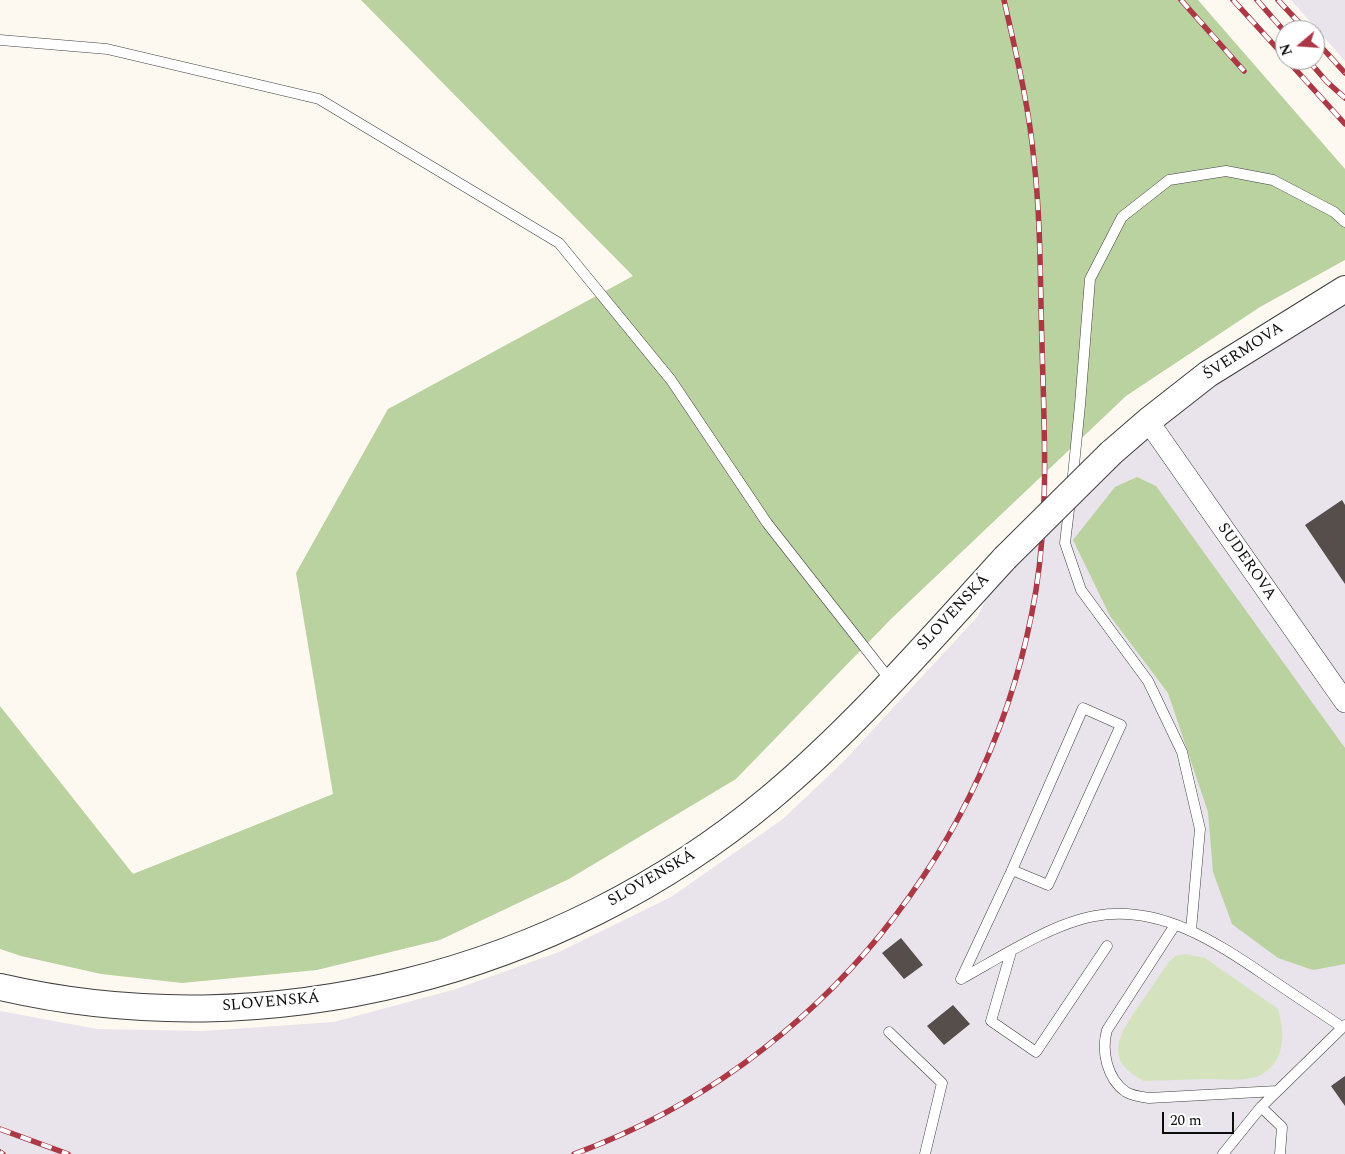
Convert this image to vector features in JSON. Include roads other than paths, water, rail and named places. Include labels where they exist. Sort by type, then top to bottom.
[{"type":"street","name":"ŠVERMOVA","points":[[1148,421],[1208,374],[1345,289]]},
{"type":"street","name":"SLOVENSKÁ","points":[[0,987],[57,998],[111,1005],[178,1009],[297,1003],[354,995],[411,982],[468,965],[519,947],[599,910],[669,872],[705,848],[768,800],[800,772],[891,682],[1005,558],[1111,453],[1148,421]]},
{"type":"street","name":"SUDEROVA","points":[[1148,421],[1345,702]]},
{"type":"lane","points":[[0,40],[107,49],[319,99],[559,243],[671,380],[767,523],[891,682]]},
{"type":"lane","points":[[1191,930],[1200,829],[1182,752],[1148,681],[1081,590],[1065,544],[1080,405],[1090,279],[1122,217],[1169,180],[1226,171],[1273,180],[1334,212],[1345,222]]},
{"type":"lane","points":[[1012,870],[1048,886],[1121,725],[1083,708],[1012,870],[961,979],[1074,921],[1117,914],[1145,916],[1191,930],[1220,945],[1343,1026],[1261,1107],[1223,1154]]},
{"type":"lane","points":[[1175,925],[1107,1030],[1104,1049],[1108,1068],[1112,1076],[1127,1092],[1138,1097],[1150,1098],[1277,1091]]},
{"type":"lane","points":[[1011,952],[991,1021],[1036,1052],[1108,946]]},
{"type":"lane","points":[[889,1032],[942,1083],[925,1154]]},
{"type":"lane","points":[[1261,1107],[1282,1128],[1280,1154]]},
{"type":"railway","points":[[574,1154],[662,1114],[743,1064],[816,1003],[881,934],[936,857],[980,773],[1014,684],[1036,590],[1040,559],[1043,529],[1044,436],[1040,253],[1032,140],[1004,0]]},
{"type":"railway","points":[[1181,0],[1244,71]]},
{"type":"railway","points":[[1233,0],[1275,46]]},
{"type":"railway","points":[[1257,0],[1275,21]]},
{"type":"railway","points":[[1278,0],[1297,20]]},
{"type":"railway","points":[[1325,51],[1345,73]]},
{"type":"railway","points":[[1296,70],[1345,124]]},
{"type":"railway","points":[[1317,70],[1345,98]]},
{"type":"railway","points":[[0,1129],[68,1154]]}]
